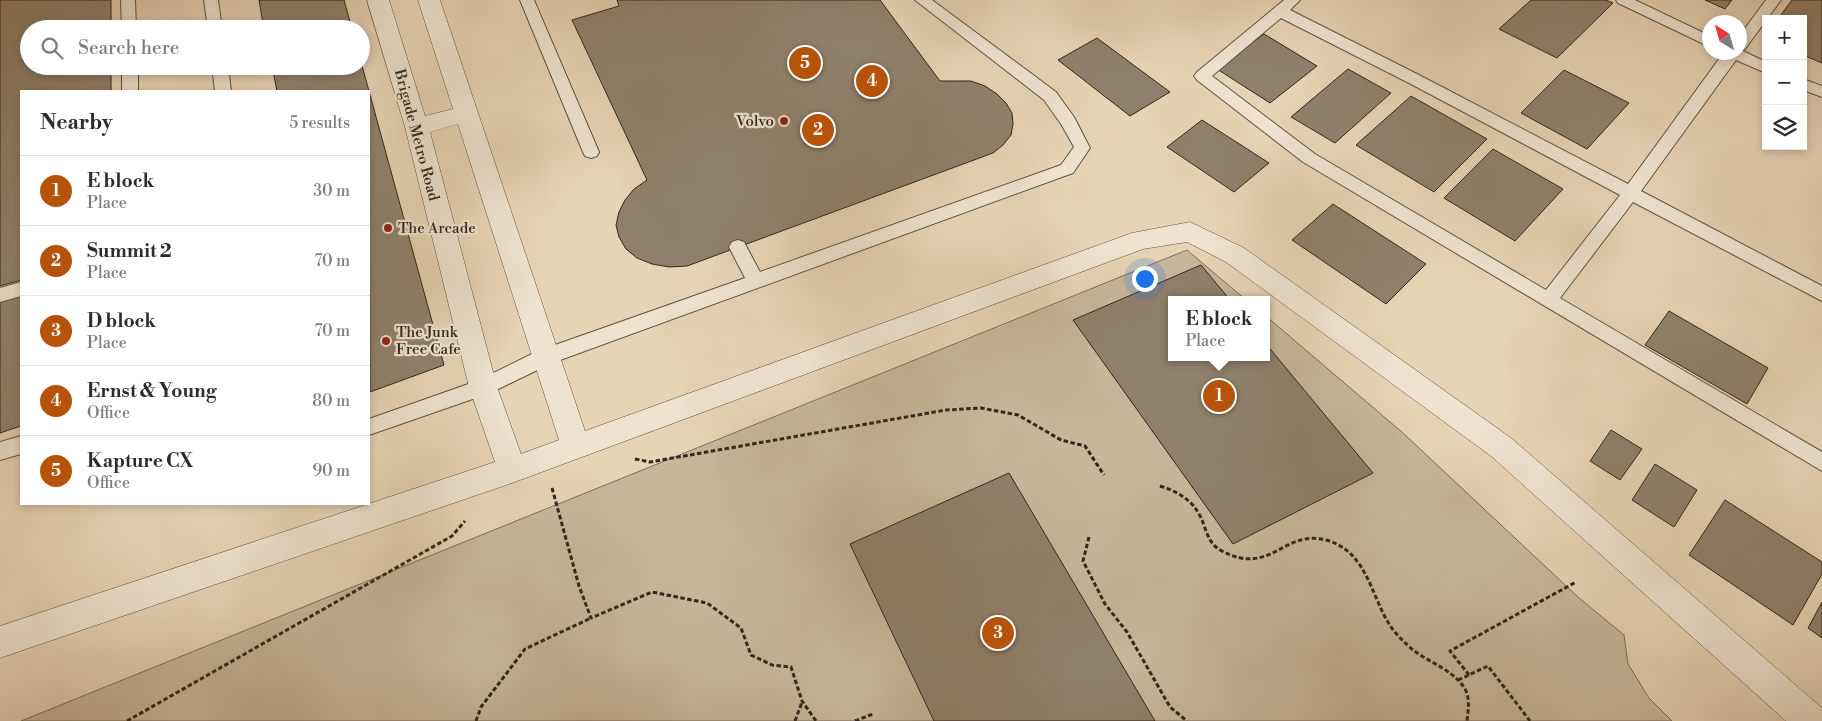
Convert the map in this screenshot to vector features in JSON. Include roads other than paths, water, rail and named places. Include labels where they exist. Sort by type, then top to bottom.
[{"type":"street","name":"Brigade Metro Road","points":[[378,0],[417,127],[483,387],[512,470]]},
{"type":"street","points":[[429,0],[576,448]]},
{"type":"street","points":[[417,127],[466,114]]},
{"type":"street","points":[[0,642],[576,448],[1141,240],[1190,232],[1236,255],[1501,447],[1811,721]]},
{"type":"lane","points":[[128,0],[129,20]]},
{"type":"lane","points":[[212,0],[214,20]]},
{"type":"lane","points":[[527,0],[591,152]]},
{"type":"lane","points":[[370,427],[483,387],[545,357],[1067,169],[1082,148],[1068,121],[1050,96],[922,0]]},
{"type":"lane","points":[[1293,0],[1202,76],[1309,158],[1822,462]]},
{"type":"lane","points":[[1623,0],[1702,38]]},
{"type":"lane","points":[[1747,34],[1774,0]]},
{"type":"lane","points":[[1279,11],[1406,75],[1822,294]]},
{"type":"lane","points":[[1747,58],[1762,66]]},
{"type":"lane","points":[[1549,299],[1630,194],[1727,60]]},
{"type":"lane","points":[[130,75],[130,90]]},
{"type":"lane","points":[[221,75],[223,90]]},
{"type":"lane","points":[[1807,86],[1822,92]]},
{"type":"lane","points":[[738,247],[756,281]]},
{"type":"lane","points":[[0,295],[20,289]]},
{"type":"lane","points":[[0,451],[20,445]]},
{"type":"place","name":"Kapture CX","points":[[805,63]]},
{"type":"place","name":"Ernst & Young","points":[[872,81]]},
{"type":"place","name":"Volvo","points":[[784,121]]},
{"type":"place","name":"Summit 2","points":[[818,130]]},
{"type":"place","name":"The Arcade","points":[[388,228]]},
{"type":"place","name":"The Junk Free Cafe","points":[[386,341]]},
{"type":"place","name":"E block","points":[[1219,396]]},
{"type":"place","name":"D block","points":[[998,633]]}]
